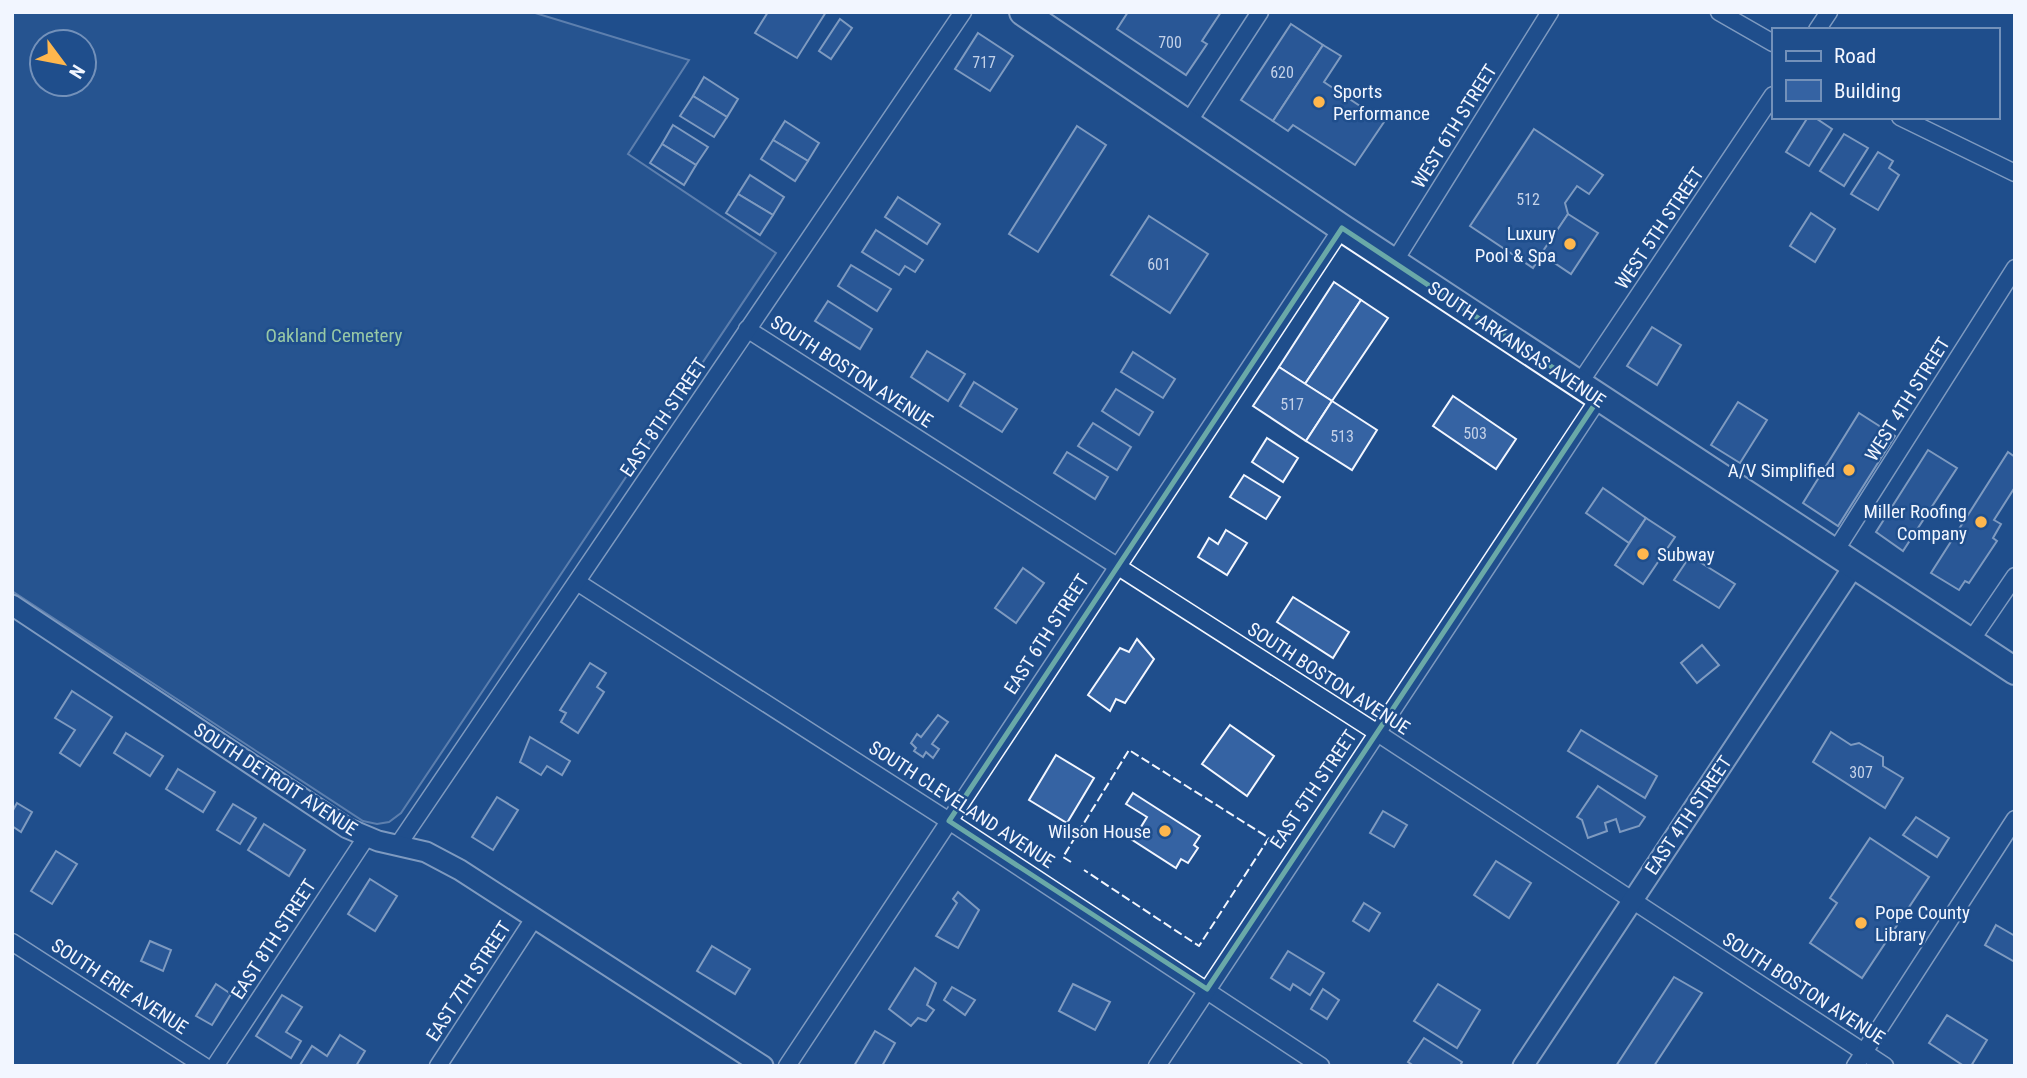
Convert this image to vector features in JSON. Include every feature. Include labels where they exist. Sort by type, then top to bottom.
[{"type":"highway","name":"SOUTH ARKANSAS AVENUE","points":[[1023,12],[1342,228],[2015,671]]},
{"type":"street","name":"EAST 8TH STREET","points":[[398,845],[963,12]]},
{"type":"street","points":[[1187,124],[1260,12]]},
{"type":"street","name":"WEST 6TH STREET","points":[[1394,262],[1550,12]]},
{"type":"street","points":[[1719,12],[1772,42]]},
{"type":"street","points":[[1818,28],[1829,12]]},
{"type":"street","name":"WEST 5TH STREET","points":[[1589,391],[1772,97]]},
{"type":"street","points":[[1904,119],[2015,173]]},
{"type":"street","name":"EAST 6TH STREET","points":[[788,1066],[1115,567],[1342,228]]},
{"type":"street","name":"WEST 4TH STREET","points":[[1844,559],[2015,268]]},
{"type":"street","name":"SOUTH BOSTON AVENUE","points":[[747,329],[1376,732],[1885,1066]]},
{"type":"street","name":"EAST 5TH STREET","points":[[1157,1066],[1376,732],[1589,391]]},
{"type":"street","name":"EAST 4TH STREET","points":[[1523,1066],[1631,901],[1844,559]]},
{"type":"street","points":[[1970,642],[2015,576]]},
{"type":"street","name":"SOUTH CLEVELAND AVENUE","points":[[578,582],[1207,989],[1321,1066]]},
{"type":"street","name":"SOUTH DETROIT AVENUE","points":[[12,605],[347,828],[426,852],[460,870],[533,920],[763,1066]]},
{"type":"street","points":[[1855,1066],[2015,819]]},
{"type":"street","name":"EAST 8TH STREET","points":[[215,1066],[367,836]]},
{"type":"street","name":"EAST 7TH STREET","points":[[438,1066],[533,920]]},
{"type":"street","name":"SOUTH ERIE AVENUE","points":[[12,942],[204,1066]]},
{"type":"highlighted area","points":[[1342,228],[1599,398],[1207,989],[949,821]]},
{"type":"shaded area","name":"Oakland Cemetery","points":[[12,12],[532,12],[689,60],[628,154],[776,253],[401,813],[389,822],[377,824],[363,821],[12,591]]},
{"type":"building","points":[[768,12],[826,12],[797,58],[755,33]]},
{"type":"building","points":[[1128,12],[1221,12],[1202,41],[1207,44],[1186,75],[1117,29]]},
{"type":"building","points":[[840,19],[852,28],[831,59],[819,51]]},
{"type":"building","points":[[1291,24],[1323,45],[1273,121],[1241,100]]},
{"type":"building","points":[[978,33],[1013,56],[990,91],[955,69]]},
{"type":"building","name":"Sports Performance","points":[[1323,45],[1341,56],[1324,82],[1384,122],[1355,165],[1293,125],[1288,131],[1273,121]]},
{"type":"building","points":[[704,77],[738,99],[727,117],[693,96]]},
{"type":"building","points":[[693,96],[727,117],[714,137],[680,116]]},
{"type":"building","points":[[1807,119],[1817,119],[1832,129],[1809,166],[1786,152]]},
{"type":"building","points":[[785,121],[819,143],[808,161],[773,140]]},
{"type":"building","points":[[673,125],[708,147],[696,165],[662,144]]},
{"type":"building","points":[[1077,126],[1106,145],[1038,252],[1009,234]]},
{"type":"building","points":[[1534,129],[1603,175],[1589,194],[1577,186],[1565,203],[1568,214],[1533,268],[1470,226]]},
{"type":"building","points":[[1844,134],[1868,148],[1844,186],[1820,171]]},
{"type":"building","points":[[773,140],[808,161],[795,181],[761,159]]},
{"type":"building","points":[[662,144],[696,165],[684,185],[650,163]]},
{"type":"building","points":[[1878,152],[1893,161],[1889,168],[1899,175],[1878,210],[1851,194]]},
{"type":"building","points":[[750,175],[784,197],[773,215],[738,194]]},
{"type":"building","points":[[738,194],[773,215],[760,235],[726,213]]},
{"type":"building","points":[[898,197],[940,224],[927,244],[885,217]]},
{"type":"building","points":[[1811,213],[1835,229],[1815,262],[1790,246]]},
{"type":"building","name":"Luxury Pool & Spa","points":[[1568,214],[1598,233],[1571,274],[1541,254]]},
{"type":"building","points":[[1149,216],[1208,254],[1170,313],[1111,275]]},
{"type":"building","points":[[876,230],[923,260],[915,272],[905,266],[899,275],[862,252]]},
{"type":"building","points":[[851,265],[891,289],[877,311],[838,286]]},
{"type":"building","points":[[1334,282],[1361,300],[1305,384],[1279,367]]},
{"type":"building","points":[[1361,300],[1388,318],[1332,401],[1305,384]]},
{"type":"building","points":[[828,301],[872,329],[860,349],[815,321]]},
{"type":"building","points":[[1652,327],[1681,345],[1657,385],[1627,366]]},
{"type":"building","points":[[927,351],[965,374],[948,401],[911,377]]},
{"type":"building","points":[[1133,352],[1175,379],[1163,398],[1121,372]]},
{"type":"building","points":[[1279,367],[1332,401],[1306,441],[1253,406]]},
{"type":"building","points":[[974,382],[1017,409],[1002,432],[960,406]]},
{"type":"building","points":[[1116,389],[1153,412],[1139,435],[1102,411]]},
{"type":"building","points":[[1453,396],[1516,439],[1496,469],[1433,426]]},
{"type":"building","points":[[1332,401],[1377,430],[1352,470],[1306,441]]},
{"type":"building","points":[[1738,402],[1767,420],[1740,463],[1711,445]]},
{"type":"building","name":"A/V Simplified","points":[[1859,413],[1895,436],[1838,526],[1803,503]]},
{"type":"building","points":[[1093,423],[1131,447],[1117,470],[1078,446]]},
{"type":"building","points":[[1267,438],[1298,458],[1283,482],[1252,462]]},
{"type":"building","points":[[1928,450],[1957,468],[1903,551],[1876,532]]},
{"type":"building","points":[[1067,452],[1108,477],[1095,499],[1054,473]]},
{"type":"building","name":"Miller Roofing Company","points":[[2008,452],[2015,457],[2015,487],[1994,520],[2001,524],[1993,538],[1997,541],[1969,583],[1965,581],[1959,590],[1931,573]]},
{"type":"building","points":[[1244,475],[1280,497],[1266,519],[1230,497]]},
{"type":"building","points":[[1603,488],[1646,518],[1629,543],[1586,513]]},
{"type":"building","name":"Subway","points":[[1646,518],[1675,537],[1643,584],[1615,565]]},
{"type":"building","points":[[1226,530],[1247,543],[1227,575],[1198,557],[1209,538],[1218,544]]},
{"type":"building","points":[[1690,556],[1735,584],[1719,608],[1674,580]]},
{"type":"building","points":[[1023,568],[1044,583],[1016,623],[995,608]]},
{"type":"building","points":[[1293,597],[1349,632],[1333,658],[1277,622]]},
{"type":"building","points":[[1137,639],[1154,659],[1125,703],[1116,699],[1110,711],[1088,695],[1120,648],[1129,652]]},
{"type":"building","points":[[1702,645],[1719,665],[1697,683],[1681,663]]},
{"type":"building","points":[[590,663],[606,673],[597,687],[604,692],[578,733],[561,722],[566,713],[560,710]]},
{"type":"building","points":[[72,691],[112,717],[80,766],[60,753],[75,730],[55,718]]},
{"type":"building","points":[[938,715],[948,722],[932,744],[939,749],[933,758],[926,752],[923,757],[914,751],[916,748],[911,743],[917,734],[921,737]]},
{"type":"building","points":[[1230,725],[1274,756],[1247,796],[1202,764]]},
{"type":"building","points":[[1581,730],[1657,776],[1645,798],[1568,751]]},
{"type":"building","points":[[1831,732],[1851,745],[1859,743],[1883,757],[1883,766],[1903,778],[1885,808],[1813,762]]},
{"type":"building","points":[[126,733],[163,756],[150,776],[114,753]]},
{"type":"building","points":[[530,737],[570,761],[562,775],[547,766],[541,775],[520,762]]},
{"type":"building","points":[[1056,755],[1094,778],[1067,823],[1029,800]]},
{"type":"building","points":[[178,769],[215,792],[203,812],[166,789]]},
{"type":"building","points":[[1598,786],[1645,817],[1639,826],[1620,832],[1616,819],[1605,823],[1607,831],[1588,838],[1582,820],[1577,817]]},
{"type":"building","name":"Wilson House","points":[[1133,793],[1200,836],[1194,845],[1198,848],[1188,863],[1181,859],[1176,868],[1123,834],[1127,829],[1136,835],[1147,817],[1126,804]]},
{"type":"building","points":[[497,797],[518,810],[493,850],[472,837]]},
{"type":"building","points":[[17,803],[32,812],[21,832],[12,826],[12,812]]},
{"type":"building","points":[[233,804],[256,818],[240,844],[217,830]]},
{"type":"building","points":[[1383,811],[1407,825],[1394,847],[1370,833]]},
{"type":"building","points":[[1916,817],[1949,838],[1937,857],[1903,835]]},
{"type":"building","points":[[264,824],[305,850],[289,876],[248,850]]},
{"type":"building","name":"Pope County Library","points":[[1870,838],[1929,877],[1862,978],[1810,943],[1837,903],[1830,898]]},
{"type":"building","points":[[56,851],[77,864],[52,904],[31,891]]},
{"type":"building","points":[[1496,861],[1531,883],[1509,918],[1474,895]]},
{"type":"building","points":[[370,879],[397,896],[375,931],[348,914]]},
{"type":"building","points":[[958,892],[979,910],[958,948],[936,936],[957,903],[953,899]]},
{"type":"building","points":[[1364,903],[1380,913],[1369,931],[1353,921]]},
{"type":"building","points":[[1996,925],[2015,936],[2015,962],[1985,945]]},
{"type":"building","points":[[150,941],[171,950],[163,971],[141,961]]},
{"type":"building","points":[[712,946],[750,969],[735,994],[697,971]]},
{"type":"building","points":[[1288,951],[1324,973],[1310,995],[1293,984],[1290,990],[1271,978]]},
{"type":"building","points":[[915,968],[936,983],[927,1005],[934,1010],[926,1021],[918,1018],[911,1026],[889,1009]]},
{"type":"building","points":[[1674,977],[1702,993],[1654,1066],[1616,1066]]},
{"type":"building","points":[[216,984],[231,994],[212,1025],[196,1016]]},
{"type":"building","points":[[1073,984],[1110,1002],[1095,1030],[1059,1011]]},
{"type":"building","points":[[1438,984],[1480,1010],[1457,1048],[1414,1021]]},
{"type":"building","points":[[952,987],[975,1000],[965,1015],[944,1000]]},
{"type":"building","points":[[1323,989],[1339,1000],[1327,1019],[1311,1009]]},
{"type":"building","points":[[282,995],[302,1007],[286,1032],[301,1041],[291,1058],[256,1036]]},
{"type":"building","points":[[1947,1015],[1987,1040],[1971,1066],[1964,1066],[1929,1043]]},
{"type":"building","points":[[875,1031],[895,1043],[882,1066],[854,1066]]},
{"type":"building","points":[[340,1035],[365,1051],[356,1066],[300,1065],[312,1046],[327,1056]]},
{"type":"building","points":[[1424,1038],[1462,1062],[1460,1066],[1414,1066],[1408,1062]]},
{"type":"fence","points":[[1071,862],[1063,857],[1129,750],[1269,838],[1199,946],[1084,870]]},
{"type":"place","name":"Sports Performance","points":[[1319,102]]},
{"type":"place","name":"Luxury Pool & Spa","points":[[1570,244]]},
{"type":"place","name":"A/V Simplified","points":[[1849,470]]},
{"type":"place","name":"Miller Roofing Company","points":[[1981,522]]},
{"type":"place","name":"Subway","points":[[1643,554]]},
{"type":"place","name":"Wilson House","points":[[1165,831]]},
{"type":"place","name":"Pope County Library","points":[[1861,923]]}]
